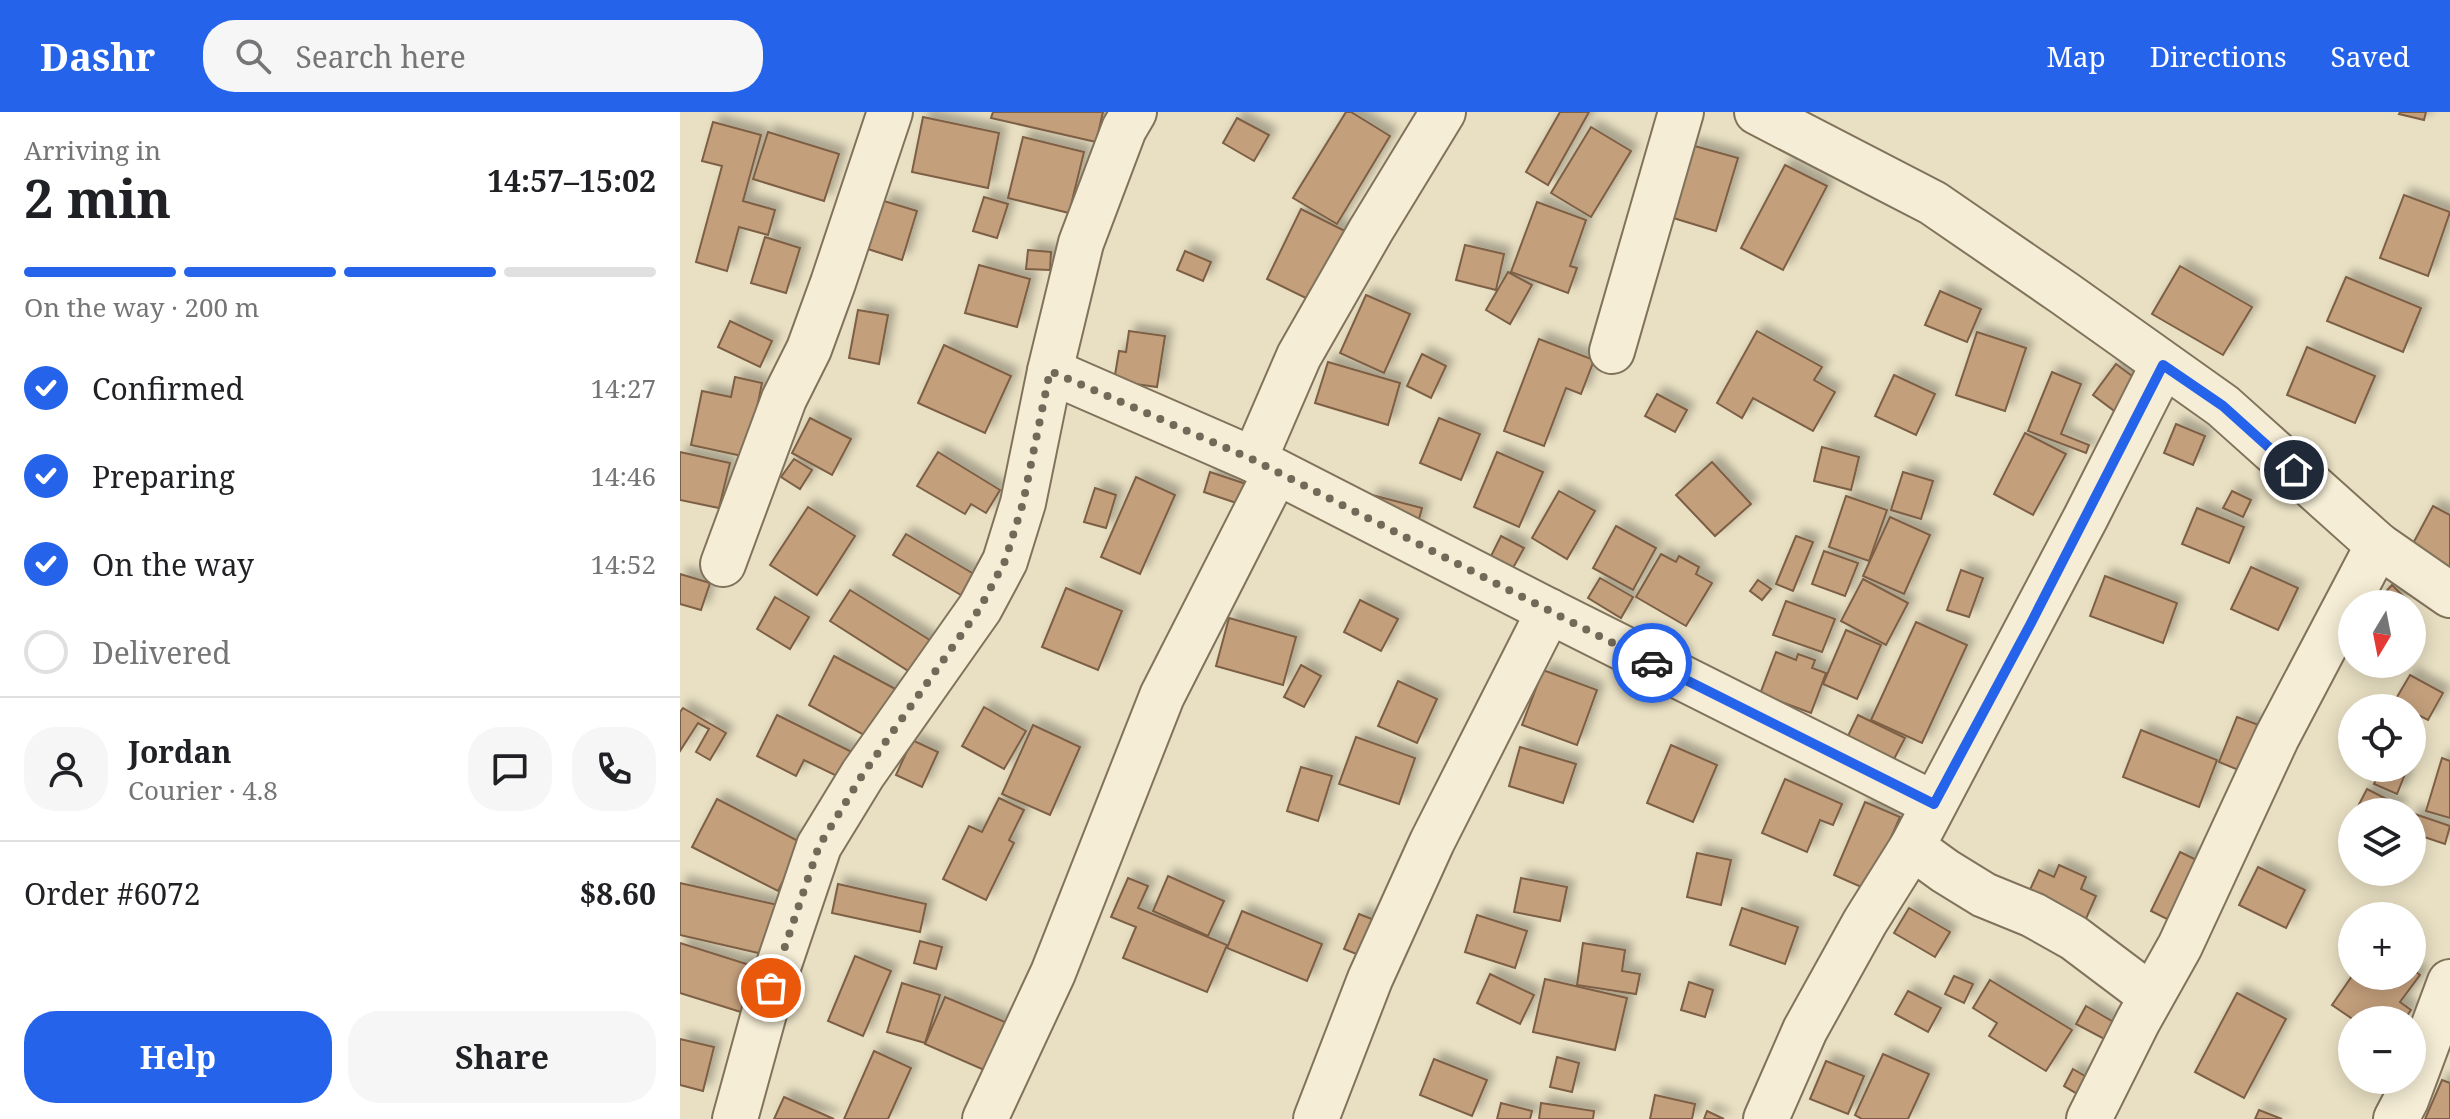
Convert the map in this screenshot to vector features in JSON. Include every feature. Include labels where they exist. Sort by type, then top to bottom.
[{"type":"street","points":[[723,564],[784,399],[809,349],[890,112]]},
{"type":"street","points":[[735,1119],[771,988],[819,846],[863,774],[980,608],[1005,561],[1023,503],[1081,243],[1124,129],[1134,112]]},
{"type":"street","points":[[985,1119],[1053,973],[1162,696],[1265,466],[1299,356],[1443,112]]},
{"type":"street","points":[[1612,351],[1681,112]]},
{"type":"street","points":[[1757,112],[1933,203],[2064,293],[2223,406],[2378,545],[2450,595]]},
{"type":"street","points":[[1766,1119],[1805,1030],[1865,922],[1912,847],[2163,365]]},
{"type":"street","points":[[1050,371],[1265,466],[1934,804]]},
{"type":"street","points":[[2089,1119],[2180,946],[2277,737],[2378,545]]},
{"type":"street","points":[[1316,1119],[1370,979],[1432,842],[1549,611]]},
{"type":"street","points":[[1912,847],[1984,895],[2033,915],[2074,938],[2151,996]]},
{"type":"street","points":[[2396,1119],[2450,982]]},
{"type":"building","points":[[993,112],[1103,112],[1096,142],[991,118]]},
{"type":"building","points":[[1346,112],[1390,136],[1337,224],[1293,198]]},
{"type":"building","points":[[1560,112],[1589,112],[1548,185],[1526,172]]},
{"type":"building","points":[[2400,112],[2426,112],[2424,120]]},
{"type":"building","points":[[923,117],[999,133],[988,188],[912,172]]},
{"type":"building","points":[[1237,118],[1269,135],[1254,161],[1223,143]]},
{"type":"building","points":[[713,122],[761,135],[743,201],[775,210],[768,235],[739,227],[727,271],[696,262],[722,166],[702,161]]},
{"type":"building","points":[[1591,127],[1631,151],[1591,217],[1551,193]]},
{"type":"building","points":[[768,132],[839,154],[824,201],[753,179]]},
{"type":"building","points":[[1023,137],[1084,152],[1069,213],[1008,198]]},
{"type":"building","points":[[1691,145],[1738,158],[1716,231],[1670,217]]},
{"type":"building","points":[[1785,165],[1827,186],[1783,270],[1741,248]]},
{"type":"building","points":[[2404,195],[2450,212],[2428,276],[2380,258]]},
{"type":"building","points":[[984,197],[1008,204],[997,238],[973,231]]},
{"type":"building","points":[[884,201],[917,211],[902,260],[868,249]]},
{"type":"building","points":[[1537,202],[1586,220],[1570,266],[1577,268],[1568,293],[1511,272]]},
{"type":"building","points":[[1301,209],[1353,235],[1320,305],[1267,279]]},
{"type":"building","points":[[765,237],[800,248],[786,293],[751,283]]},
{"type":"building","points":[[1465,245],[1504,254],[1496,290],[1456,280]]},
{"type":"building","points":[[1028,250],[1051,252],[1050,270],[1026,269]]},
{"type":"building","points":[[1185,251],[1211,262],[1203,281],[1177,270]]},
{"type":"building","points":[[979,265],[1030,279],[1017,327],[965,313]]},
{"type":"building","points":[[2180,266],[2252,307],[2223,355],[2152,314]]},
{"type":"building","points":[[1508,272],[1532,285],[1510,324],[1486,310]]},
{"type":"building","points":[[2346,277],[2421,308],[2403,352],[2327,321]]},
{"type":"building","points":[[1940,291],[1981,309],[1967,342],[1925,325]]},
{"type":"building","points":[[1366,295],[1410,314],[1384,373],[1340,353]]},
{"type":"building","points":[[858,310],[888,315],[879,364],[849,358]]},
{"type":"building","points":[[730,321],[772,341],[760,367],[718,347]]},
{"type":"building","points":[[1129,331],[1165,336],[1157,387],[1114,381],[1119,351],[1126,352]]},
{"type":"building","points":[[1757,331],[1822,367],[1814,380],[1835,392],[1813,431],[1753,398],[1742,418],[1717,403]]},
{"type":"building","points":[[1977,332],[2026,348],[2005,411],[1956,395]]},
{"type":"building","points":[[1539,339],[1594,360],[1581,394],[1566,388],[1544,446],[1504,431]]},
{"type":"building","points":[[944,345],[1011,376],[985,433],[918,403]]},
{"type":"building","points":[[2307,347],[2375,376],[2355,423],[2287,395]]},
{"type":"building","points":[[1422,354],[1446,366],[1431,398],[1407,386]]},
{"type":"building","points":[[1328,362],[1400,383],[1388,425],[1315,403]]},
{"type":"building","points":[[2116,364],[2140,382],[2117,413],[2093,395]]},
{"type":"building","points":[[2052,372],[2081,384],[2061,434],[2089,445],[2086,453],[2028,431]]},
{"type":"building","points":[[1894,375],[1935,394],[1916,435],[1875,416]]},
{"type":"building","points":[[735,377],[762,383],[747,457],[691,445],[702,391],[731,397]]},
{"type":"building","points":[[1657,394],[1687,410],[1675,432],[1645,416]]},
{"type":"building","points":[[810,418],[851,439],[832,475],[792,453]]},
{"type":"building","points":[[1439,418],[1480,434],[1461,480],[1420,463]]},
{"type":"building","points":[[2176,424],[2205,436],[2193,465],[2164,453]]},
{"type":"building","points":[[2025,433],[2066,454],[2033,515],[1994,494]]},
{"type":"building","points":[[1822,447],[1859,457],[1851,490],[1814,481]]},
{"type":"building","points":[[680,452],[730,463],[719,508],[680,500]]},
{"type":"building","points":[[938,452],[1000,490],[986,513],[971,504],[965,514],[917,486]]},
{"type":"building","points":[[1497,452],[1543,472],[1519,527],[1474,507]]},
{"type":"building","points":[[794,459],[812,470],[800,489],[781,477]]},
{"type":"building","points":[[1712,462],[1751,504],[1715,536],[1676,495]]},
{"type":"building","points":[[1210,472],[1255,487],[1248,507],[1204,492]]},
{"type":"building","points":[[1903,472],[1933,481],[1921,519],[1891,510]]},
{"type":"building","points":[[1136,477],[1175,495],[1140,574],[1101,557]]},
{"type":"building","points":[[1095,488],[1116,495],[1106,528],[1084,522]]},
{"type":"building","points":[[1559,491],[1595,511],[1567,559],[1532,538]]},
{"type":"building","points":[[2232,491],[2251,500],[2243,517],[2223,508]]},
{"type":"building","points":[[1372,495],[1422,508],[1416,530],[1366,518]]},
{"type":"building","points":[[1846,496],[1887,510],[1869,561],[1829,547]]},
{"type":"building","points":[[2433,506],[2450,515],[2450,573],[2409,551]]},
{"type":"building","points":[[808,507],[855,536],[817,595],[770,565]]},
{"type":"building","points":[[2197,508],[2244,527],[2229,563],[2182,544]]},
{"type":"building","points":[[1890,517],[1930,535],[1904,594],[1863,576]]},
{"type":"building","points":[[1616,526],[1656,548],[1633,590],[1593,568]]},
{"type":"building","points":[[906,534],[979,577],[966,598],[893,555]]},
{"type":"building","points":[[1501,536],[1524,548],[1513,568],[1491,556]]},
{"type":"building","points":[[1796,536],[1813,542],[1793,591],[1776,584]]},
{"type":"building","points":[[1824,551],[1858,563],[1845,596],[1812,584]]},
{"type":"building","points":[[1661,554],[1676,562],[1679,556],[1699,567],[1696,574],[1712,583],[1686,626],[1636,597]]},
{"type":"building","points":[[2251,567],[2298,588],[2278,630],[2231,609]]},
{"type":"building","points":[[1961,570],[1983,578],[1969,617],[1947,610]]},
{"type":"building","points":[[680,574],[710,583],[701,610],[680,604]]},
{"type":"building","points":[[2105,576],[2177,603],[2163,643],[2090,616]]},
{"type":"building","points":[[1600,578],[1633,597],[1621,618],[1588,598]]},
{"type":"building","points":[[1863,579],[1908,603],[1886,645],[1841,621]]},
{"type":"building","points":[[1758,580],[1771,589],[1762,600],[1750,591]]},
{"type":"building","points":[[1066,588],[1122,611],[1098,670],[1042,647]]},
{"type":"building","points":[[850,590],[941,647],[921,679],[830,621]]},
{"type":"building","points":[[775,597],[809,617],[790,649],[757,629]]},
{"type":"building","points":[[1360,600],[1398,619],[1381,651],[1344,632]]},
{"type":"building","points":[[1786,601],[1835,619],[1822,652],[1773,635]]},
{"type":"building","points":[[1229,618],[1296,637],[1283,685],[1216,666]]},
{"type":"building","points":[[1916,622],[1967,645],[1922,743],[1871,720]]},
{"type":"building","points":[[1846,630],[1881,645],[1857,699],[1823,684]]},
{"type":"building","points":[[1776,652],[1796,660],[1798,654],[1815,660],[1812,668],[1826,673],[1811,713],[1760,694]]},
{"type":"building","points":[[834,656],[901,692],[875,741],[809,705]]},
{"type":"building","points":[[1301,665],[1321,676],[1304,707],[1284,697]]},
{"type":"building","points":[[1543,670],[1597,690],[1577,745],[1522,725]]},
{"type":"building","points":[[2408,678],[2416,678],[2443,693],[2428,720],[2426,694],[2399,694]]},
{"type":"building","points":[[1398,681],[1437,699],[1417,743],[1378,726]]},
{"type":"building","points":[[984,707],[1026,731],[1004,769],[962,746]]},
{"type":"building","points":[[683,708],[726,733],[710,760],[696,752],[709,729],[698,723],[680,751],[680,712]]},
{"type":"building","points":[[777,715],[854,753],[841,778],[804,760],[796,776],[757,756]]},
{"type":"building","points":[[1858,715],[1905,738],[1893,761],[1847,738]]},
{"type":"building","points":[[2237,717],[2267,728],[2248,774],[2219,762]]},
{"type":"building","points":[[1033,725],[1080,747],[1050,815],[1002,794]]},
{"type":"building","points":[[2141,730],[2217,760],[2199,807],[2123,777]]},
{"type":"building","points":[[1356,737],[1415,758],[1399,804],[1339,784]]},
{"type":"building","points":[[912,740],[938,752],[922,787],[896,775]]},
{"type":"building","points":[[1671,745],[1717,765],[1693,822],[1647,803]]},
{"type":"building","points":[[1520,747],[1576,764],[1563,803],[1509,786]]},
{"type":"building","points":[[2442,758],[2450,761],[2450,818],[2426,811]]},
{"type":"building","points":[[1301,767],[1332,776],[1318,821],[1287,811]]},
{"type":"building","points":[[1785,779],[1842,804],[1833,825],[1820,820],[1807,852],[1762,833]]},
{"type":"building","points":[[2375,782],[2402,782],[2397,794]]},
{"type":"building","points":[[2367,789],[2384,798],[2362,798]]},
{"type":"building","points":[[999,798],[1024,810],[1009,840],[1014,843],[986,900],[943,879],[969,826],[982,832]]},
{"type":"building","points":[[717,799],[802,843],[778,891],[692,847]]},
{"type":"building","points":[[1865,802],[1900,817],[1868,890],[1834,875]]},
{"type":"building","points":[[2426,818],[2450,826],[2445,844],[2426,838]]},
{"type":"building","points":[[2180,852],[2207,865],[2177,924],[2151,911]]},
{"type":"building","points":[[1697,853],[1731,860],[1721,905],[1687,897]]},
{"type":"building","points":[[2059,865],[2086,877],[2081,889],[2096,896],[2085,921],[2028,894],[2039,870],[2054,877]]},
{"type":"building","points":[[2258,867],[2305,890],[2286,928],[2239,905]]},
{"type":"building","points":[[1168,876],[1224,901],[1208,936],[1153,911]]},
{"type":"building","points":[[1128,878],[1148,886],[1138,908],[1227,945],[1207,992],[1123,958],[1136,927],[1111,917]]},
{"type":"building","points":[[1521,878],[1567,887],[1560,921],[1514,912]]},
{"type":"building","points":[[680,883],[778,905],[767,955],[680,935]]},
{"type":"building","points":[[838,884],[926,904],[920,932],[832,913]]},
{"type":"building","points":[[1742,908],[1798,927],[1785,964],[1730,945]]},
{"type":"building","points":[[1909,908],[1950,932],[1935,957],[1894,933]]},
{"type":"building","points":[[1242,911],[1322,944],[1307,981],[1227,948]]},
{"type":"building","points":[[1359,914],[1382,923],[1366,958],[1344,949]]},
{"type":"building","points":[[1477,915],[1527,931],[1515,968],[1465,952]]},
{"type":"building","points":[[920,941],[942,947],[936,969],[914,963]]},
{"type":"building","points":[[680,943],[759,968],[744,1013],[680,993]]},
{"type":"building","points":[[1583,943],[1625,950],[1622,971],[1640,974],[1636,994],[1577,985]]},
{"type":"building","points":[[855,956],[891,971],[863,1036],[828,1021]]},
{"type":"building","points":[[1490,974],[1534,995],[1520,1024],[1477,1003]]},
{"type":"building","points":[[1954,976],[1973,984],[1964,1003],[1945,994]]},
{"type":"building","points":[[1545,979],[1627,998],[1615,1050],[1533,1032]]},
{"type":"building","points":[[1990,980],[2072,1030],[2046,1071],[1989,1036],[1997,1023],[1973,1008]]},
{"type":"building","points":[[1689,982],[1713,990],[1705,1017],[1681,1010]]},
{"type":"building","points":[[902,983],[940,995],[925,1043],[887,1032]]},
{"type":"building","points":[[2342,990],[2409,990],[2400,1002],[2406,1006],[2338,1006],[2338,1009],[2332,1005]]},
{"type":"building","points":[[1908,991],[1941,1008],[1928,1032],[1895,1014]]},
{"type":"building","points":[[2237,993],[2286,1019],[2244,1098],[2195,1072]]},
{"type":"building","points":[[945,997],[1005,1022],[984,1070],[925,1044]]},
{"type":"building","points":[[2086,1006],[2117,1024],[2108,1041],[2076,1024]]},
{"type":"building","points":[[680,1039],[714,1047],[703,1091],[680,1085]]},
{"type":"building","points":[[874,1051],[911,1068],[888,1119],[844,1119]]},
{"type":"building","points":[[1883,1054],[1929,1074],[1908,1119],[1862,1119],[1855,1115]]},
{"type":"building","points":[[1557,1057],[1579,1063],[1572,1092],[1550,1087]]},
{"type":"building","points":[[1434,1059],[1487,1080],[1472,1116],[1420,1095]]},
{"type":"building","points":[[1826,1061],[1864,1076],[1848,1114],[1810,1099]]},
{"type":"building","points":[[2073,1069],[2095,1082],[2086,1099],[2064,1086]]},
{"type":"building","points":[[2442,1080],[2450,1083],[2450,1119],[2425,1119]]},
{"type":"building","points":[[1655,1095],[1695,1104],[1692,1119],[1650,1119]]},
{"type":"building","points":[[784,1097],[834,1119],[774,1119]]},
{"type":"building","points":[[1501,1103],[1532,1111],[1530,1119],[1497,1119]]},
{"type":"building","points":[[1541,1103],[1594,1111],[1593,1119],[1539,1119]]},
{"type":"building","points":[[2259,1110],[2282,1119],[2255,1119]]},
{"type":"building","points":[[1707,1111],[1724,1119],[1704,1119]]},
{"type":"way so far","points":[[771,988],[819,846],[863,774],[980,608],[1005,561],[1023,503],[1050,371],[1254,460],[1652,663]]},
{"type":"route","points":[[1652,663],[1934,804],[2163,365],[2223,406],[2294,470]]}]
